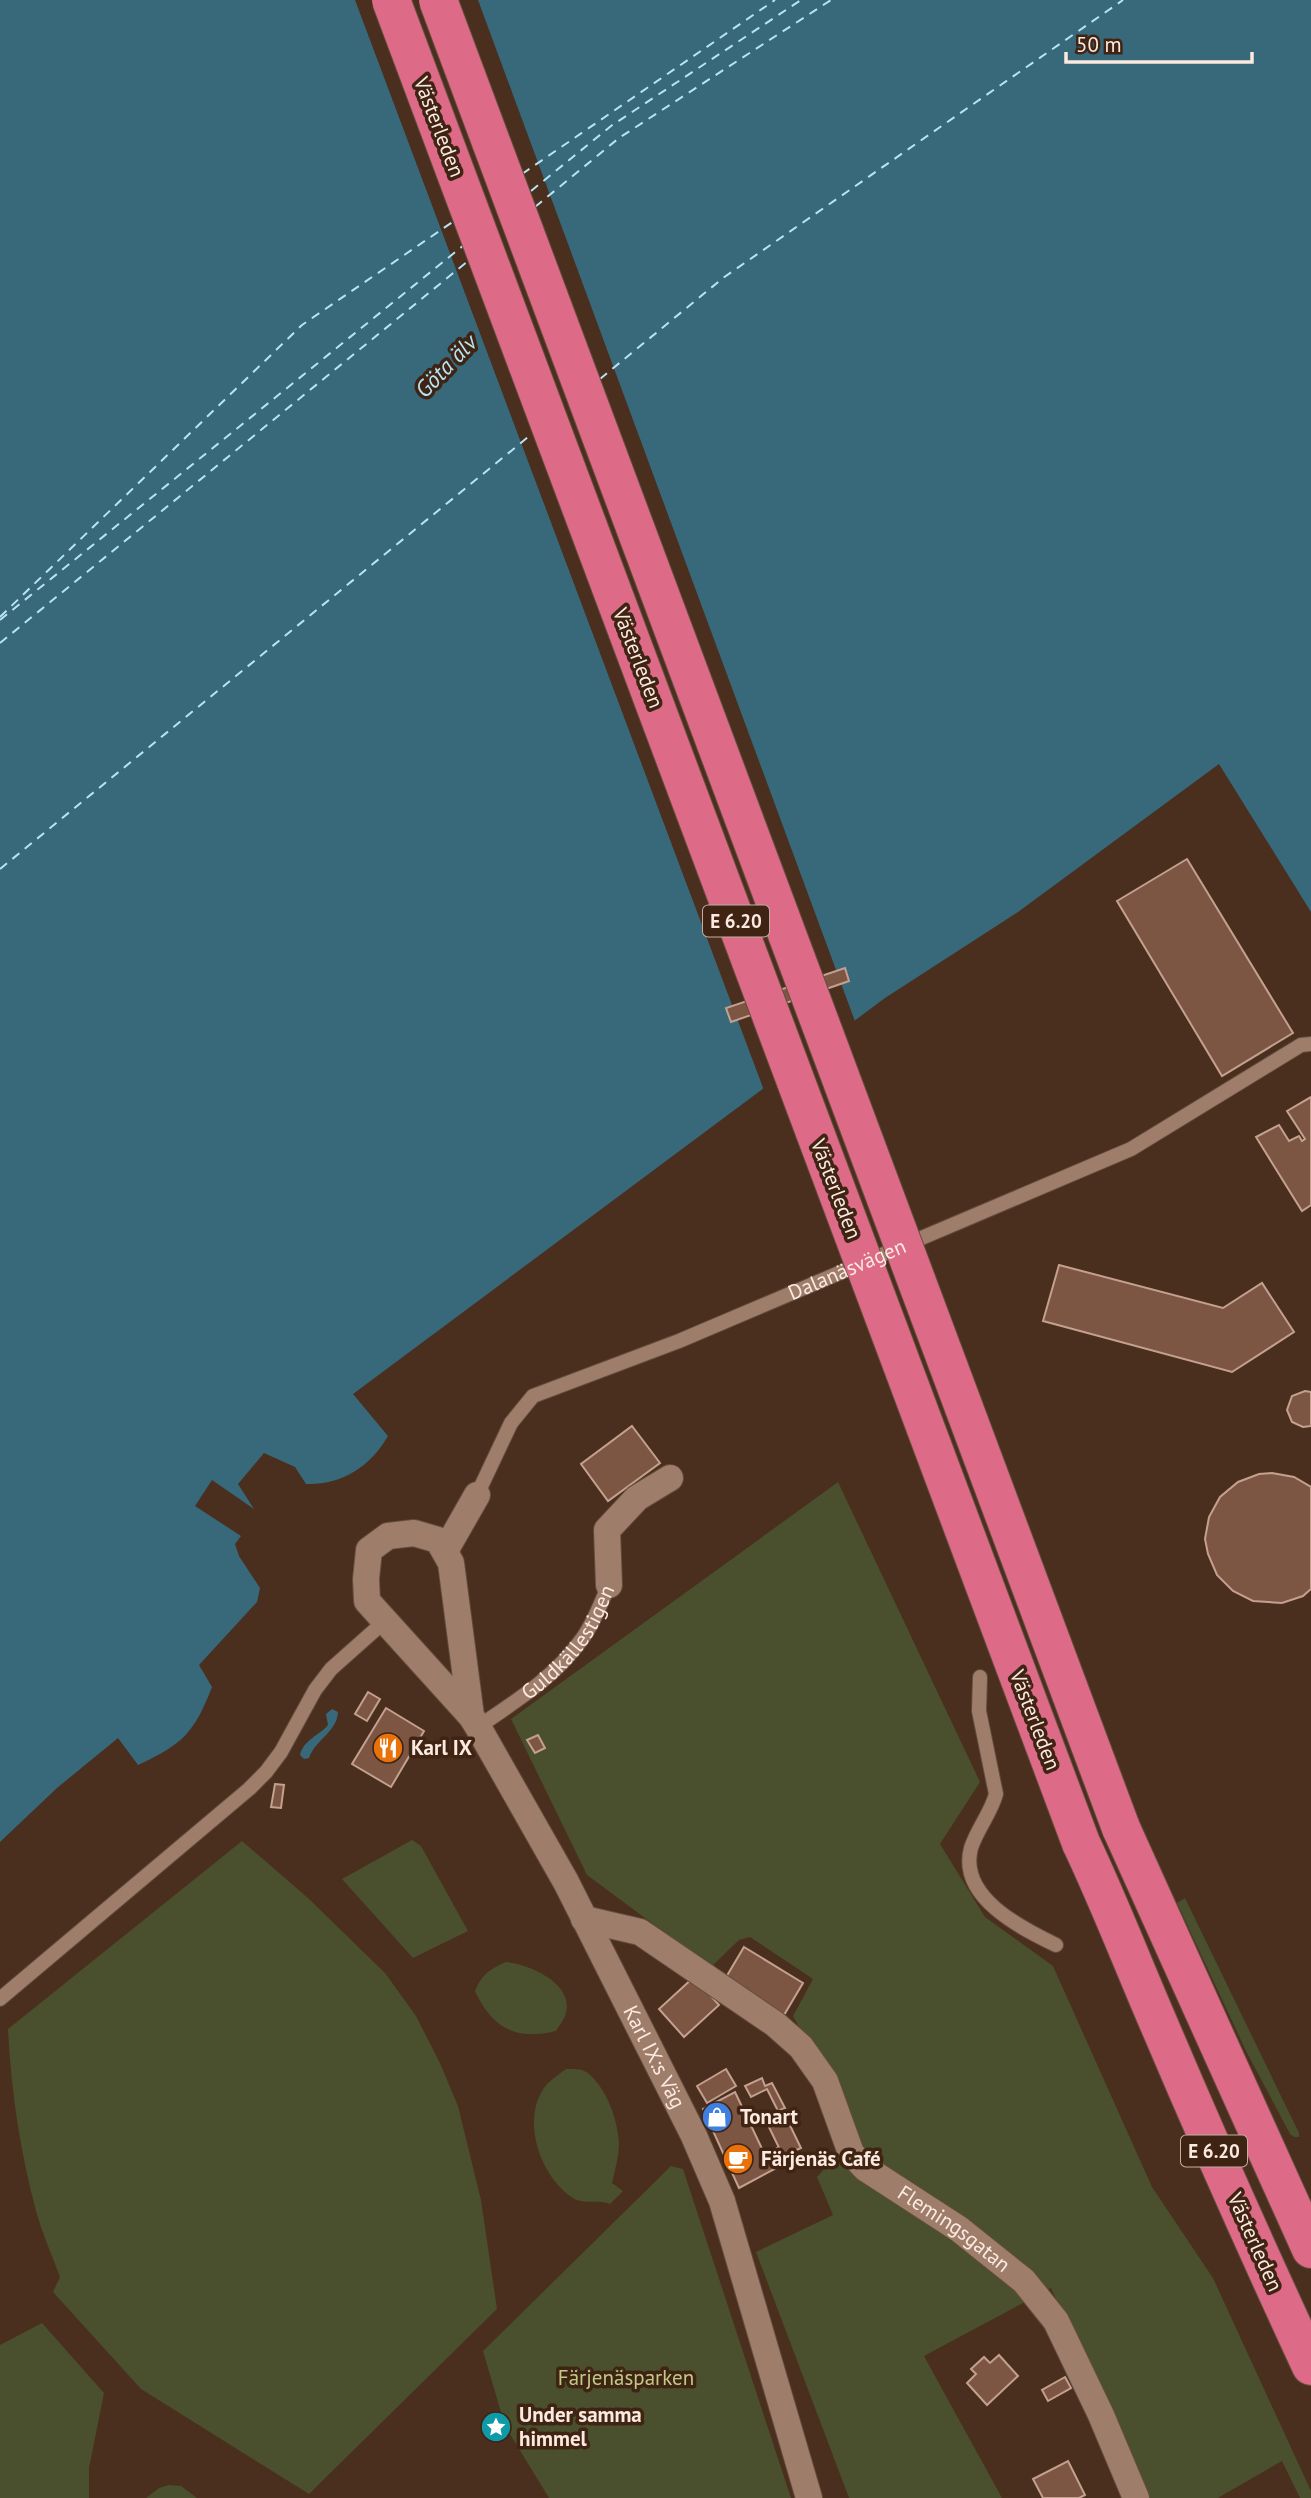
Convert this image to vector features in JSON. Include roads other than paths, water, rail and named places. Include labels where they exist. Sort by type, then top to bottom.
[{"type":"highway","name":"Västerleden","points":[[391,0],[1081,1843],[1111,1905],[1159,2026],[1311,2366]]},
{"type":"highway","name":"Västerleden","points":[[438,0],[1121,1828],[1311,2249]]},
{"type":"street","name":"Guldkällestigen","points":[[609,1585],[607,1530],[636,1498],[670,1478]]},
{"type":"street","name":"Dalanäsvägen","points":[[445,1551],[477,1494]]},
{"type":"street","name":"Karl IX:s Väg","points":[[475,1722],[451,1563],[438,1540],[414,1533],[388,1536],[369,1550],[367,1601],[475,1722],[584,1919],[694,2136],[722,2201],[809,2498]]},
{"type":"street","name":"Flemingsgatan","points":[[584,1919],[640,1932],[775,2024],[801,2047],[825,2081],[851,2153],[865,2168],[959,2229],[1024,2281],[1056,2321],[1101,2415],[1136,2498]]},
{"type":"lane","name":"Dalanäsvägen","points":[[477,1494],[512,1423],[533,1396],[679,1341],[1131,1149],[1301,1045],[1311,1044]]},
{"type":"lane","name":"Guldkällestigen","points":[[475,1722],[538,1685],[571,1653],[584,1637],[609,1585]]},
{"type":"lane","points":[[0,1999],[249,1789],[281,1752],[315,1690],[331,1670],[385,1621]]},
{"type":"lane","points":[[980,1677],[979,1711],[996,1794],[993,1806],[972,1844],[970,1855],[973,1878],[996,1910],[1017,1926],[1056,1945]]},
{"type":"water","name":"Göta älv","points":[[0,0],[1311,0],[1311,912],[1219,764],[1018,912],[885,998],[353,1394],[388,1436],[364,1465],[331,1481],[306,1484],[295,1467],[264,1453],[238,1484],[254,1509],[212,1480],[195,1506],[241,1536],[235,1544],[239,1556],[260,1588],[257,1602],[199,1665],[212,1687],[199,1716],[176,1743],[138,1765],[118,1738],[57,1788],[0,1842]]},
{"type":"water","points":[[332,1709],[338,1712],[334,1725],[309,1758],[304,1759],[300,1755],[302,1750],[308,1741],[328,1725],[326,1714]]},
{"type":"place","name":"Karl IX","points":[[388,1748]]},
{"type":"place","name":"Tonart","points":[[717,2117]]},
{"type":"place","name":"Färjenäs Café","points":[[738,2159]]},
{"type":"place","name":"Under samma himmel","points":[[496,2427]]},
{"type":"park label","name":"Färjenäsparken","points":[[626,2378]]}]
